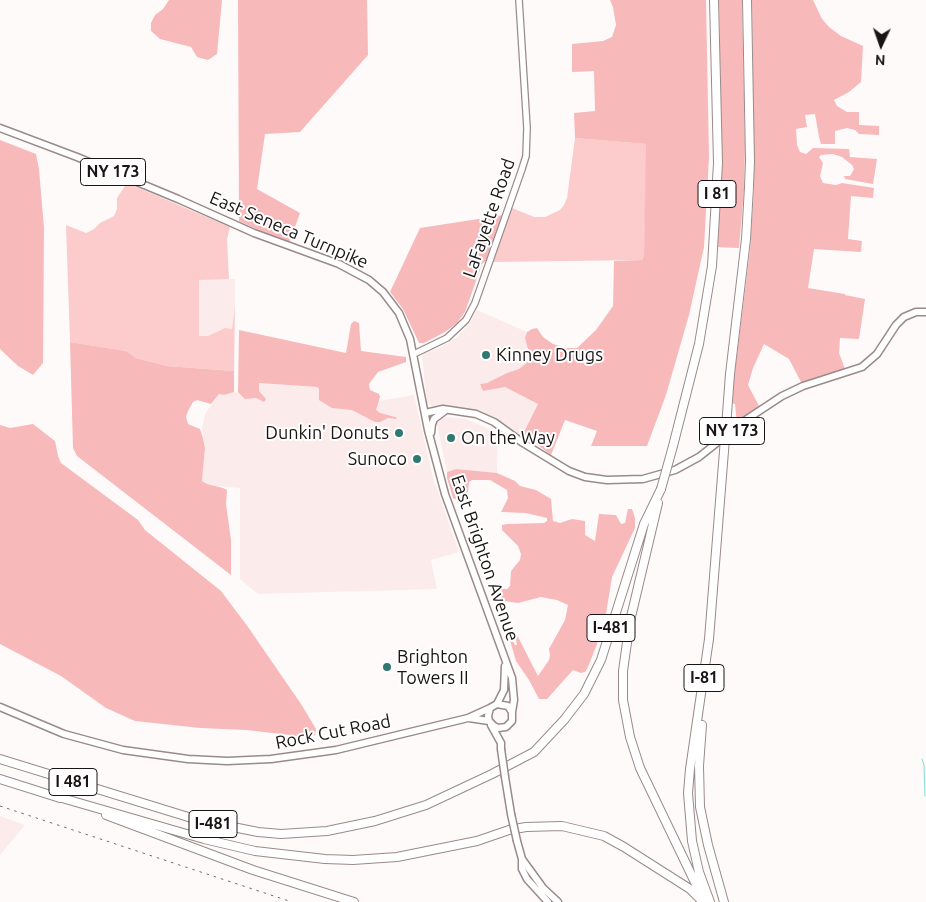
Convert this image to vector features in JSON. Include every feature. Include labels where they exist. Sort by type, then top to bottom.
[{"type":"highway","name":"I 81","points":[[704,902],[644,775],[630,737],[622,700],[624,655],[634,602],[699,344],[712,266],[718,163],[714,0]]},
{"type":"highway","name":"I 81","points":[[730,374],[746,239],[749,187],[747,0]]},
{"type":"highway","name":"I-81","points":[[710,902],[692,841],[688,793],[690,769],[706,671],[730,374]]},
{"type":"highway","name":"I-481","points":[[147,804],[205,822],[242,829],[281,834],[327,831],[375,821],[426,805],[534,752],[564,720],[584,694],[594,677],[644,524],[661,489]]},
{"type":"highway","points":[[714,582],[712,650],[700,741],[699,782],[703,820],[724,902]]},
{"type":"highway","name":"I 481","points":[[0,759],[147,804]]},
{"type":"highway","name":"I 481","points":[[0,778],[56,796],[244,866],[354,902]]},
{"type":"highway","points":[[56,796],[204,839],[255,851],[325,859],[353,860],[398,857],[477,841],[509,830],[526,827],[562,826],[604,836],[690,889],[704,902]]},
{"type":"main road","name":"East Seneca Turnpike","points":[[0,128],[111,171],[265,238],[357,272],[369,280],[392,303],[407,328],[425,413]]},
{"type":"main road","name":"NY 173","points":[[425,413],[448,409],[476,414],[494,422],[569,471],[585,477],[614,480],[643,479],[674,470],[698,458],[755,413],[782,396],[803,386],[862,367],[877,354],[896,325],[904,317],[916,312],[926,312]]},
{"type":"main road","points":[[430,437],[434,419],[448,409]]},
{"type":"main road","name":"East Brighton Avenue","points":[[425,413],[445,494],[486,604],[514,688],[512,712]]},
{"type":"main road","points":[[505,662],[504,690],[497,704],[490,708],[488,716],[501,746],[517,841],[522,859],[536,880],[554,901],[562,902]]},
{"type":"main road","points":[[497,704],[508,706],[512,712],[512,721],[506,727],[501,746]]},
{"type":"main road","name":"Rock Cut Road","points":[[0,707],[64,734],[123,750],[166,757],[227,761],[279,759],[336,750],[468,718],[490,708]]},
{"type":"main road","name":"Rock Cut Road","points":[[468,718],[490,722]]},
{"type":"main road","points":[[490,722],[498,728],[506,727]]},
{"type":"street","name":"LaFayette Road","points":[[414,354],[447,338],[466,320],[475,304],[526,156],[527,128],[520,0]]},
{"type":"shaded area","points":[[169,0],[222,0],[217,54],[208,60],[197,57],[191,47],[160,39],[151,31],[151,23],[155,15],[163,9]]},
{"type":"shaded area","points":[[238,0],[367,0],[368,55],[300,132],[265,134],[257,189],[300,213],[289,244],[239,221]]},
{"type":"shaded area","points":[[610,0],[706,0],[709,157],[704,247],[689,315],[666,395],[647,446],[591,446],[597,431],[565,420],[551,455],[523,434],[538,404],[505,387],[483,391],[480,384],[487,383],[519,369],[529,361],[525,338],[527,332],[532,329],[537,328],[543,337],[553,344],[566,348],[577,348],[596,330],[613,306],[614,261],[642,260],[644,255],[646,144],[575,138],[574,113],[595,111],[594,71],[572,72],[572,44],[603,41],[612,37],[616,25]]},
{"type":"shaded area","points":[[719,0],[742,0],[745,146],[744,190],[739,248],[715,247],[722,169]]},
{"type":"shaded area","points":[[752,0],[813,0],[822,19],[829,27],[841,36],[863,46],[861,82],[849,92],[834,100],[837,106],[847,112],[859,112],[859,125],[879,126],[879,135],[859,134],[855,130],[847,128],[835,131],[835,144],[821,144],[815,114],[805,115],[807,127],[796,129],[797,145],[800,152],[806,154],[813,148],[849,149],[850,157],[877,159],[873,184],[845,179],[844,176],[850,176],[854,169],[842,157],[833,154],[821,155],[819,157],[823,163],[820,176],[823,183],[836,185],[842,183],[874,188],[873,198],[851,196],[848,239],[862,241],[861,252],[814,249],[808,288],[865,299],[859,339],[840,338],[839,353],[845,369],[802,384],[789,359],[764,344],[753,368],[748,385],[759,406],[737,424],[735,404],[731,403],[750,250],[754,189]]},
{"type":"shaded area","points":[[575,138],[647,144],[644,255],[642,260],[493,262],[512,208],[534,217],[545,217],[560,210],[564,205],[567,198]]},
{"type":"shaded area","points":[[0,140],[36,154],[39,169],[44,228],[43,363],[33,375],[18,366],[0,349]]},
{"type":"shaded area","points":[[127,183],[230,227],[227,239],[229,279],[199,280],[199,336],[208,336],[225,328],[232,329],[235,306],[234,371],[167,366],[136,358],[126,351],[70,342],[66,225],[86,233],[114,216],[117,209],[117,198]]},
{"type":"shaded area","points":[[504,215],[487,260],[482,264],[465,312],[457,323],[445,332],[424,343],[419,343],[403,309],[390,292],[420,228]]},
{"type":"shaded area","points":[[199,279],[235,279],[235,306],[232,329],[225,328],[208,336],[199,336]]},
{"type":"shaded area","points":[[477,310],[527,332],[525,338],[530,361],[519,369],[487,383],[480,384],[483,391],[505,387],[538,404],[521,438],[493,418],[475,411],[432,406],[427,402],[422,356],[424,353],[442,347],[457,337],[469,324]]},
{"type":"shaded area","points":[[354,321],[359,323],[361,351],[406,357],[406,362],[378,372],[369,384],[370,390],[379,394],[380,397],[376,410],[396,419],[388,418],[375,422],[352,410],[332,408],[319,400],[319,389],[317,387],[259,383],[259,391],[266,399],[264,402],[256,398],[245,399],[238,392],[239,330],[346,353],[351,324]]},
{"type":"shaded area","points":[[70,342],[126,351],[136,358],[167,366],[234,371],[234,392],[224,395],[219,394],[211,404],[197,400],[193,402],[186,417],[188,424],[200,429],[203,438],[205,448],[202,481],[227,490],[226,504],[231,540],[231,575],[77,456],[73,448]]},
{"type":"shaded area","points":[[259,383],[317,387],[319,389],[379,401],[414,395],[433,478],[459,552],[431,560],[437,589],[258,594],[240,579],[240,488],[214,486],[202,481],[205,448],[202,427],[205,414],[219,394],[240,393]]},
{"type":"shaded area","points":[[446,417],[466,419],[498,433],[497,473],[456,469],[447,472],[437,424],[439,420]]},
{"type":"shaded area","points":[[33,424],[55,441],[61,463],[138,520],[145,530],[221,591],[301,704],[316,729],[315,735],[302,738],[247,730],[200,728],[135,721],[106,708],[61,676],[0,644],[0,425],[10,428]]},
{"type":"shaded area","points":[[456,469],[497,473],[515,481],[520,486],[536,490],[551,499],[553,521],[560,523],[572,519],[585,521],[585,535],[595,541],[599,514],[616,515],[621,524],[625,523],[628,509],[632,509],[635,518],[635,528],[612,577],[605,620],[588,667],[585,672],[581,673],[573,670],[547,699],[539,699],[516,661],[509,637],[517,645],[516,633],[538,676],[549,660],[549,649],[565,620],[568,605],[557,600],[541,597],[518,603],[496,600],[492,589],[507,589],[510,586],[511,571],[520,560],[521,554],[518,546],[502,530],[502,525],[544,523],[547,521],[547,518],[526,513],[501,512],[508,498],[507,490],[490,480],[472,480],[469,482],[468,492],[460,500],[453,498],[447,472]]},
{"type":"shaded area","points":[[0,816],[25,825],[0,855]]},
{"type":"waterway","points":[[922,759],[924,765],[925,796]]},
{"type":"railway","points":[[0,806],[292,902]]},
{"type":"place","name":"Kinney Drugs","points":[[486,355]]},
{"type":"place","name":"Dunkin' Donuts","points":[[399,433]]},
{"type":"place","name":"On the Way","points":[[451,438]]},
{"type":"place","name":"Sunoco","points":[[417,459]]},
{"type":"place","name":"Brighton Towers II","points":[[387,667]]}]
